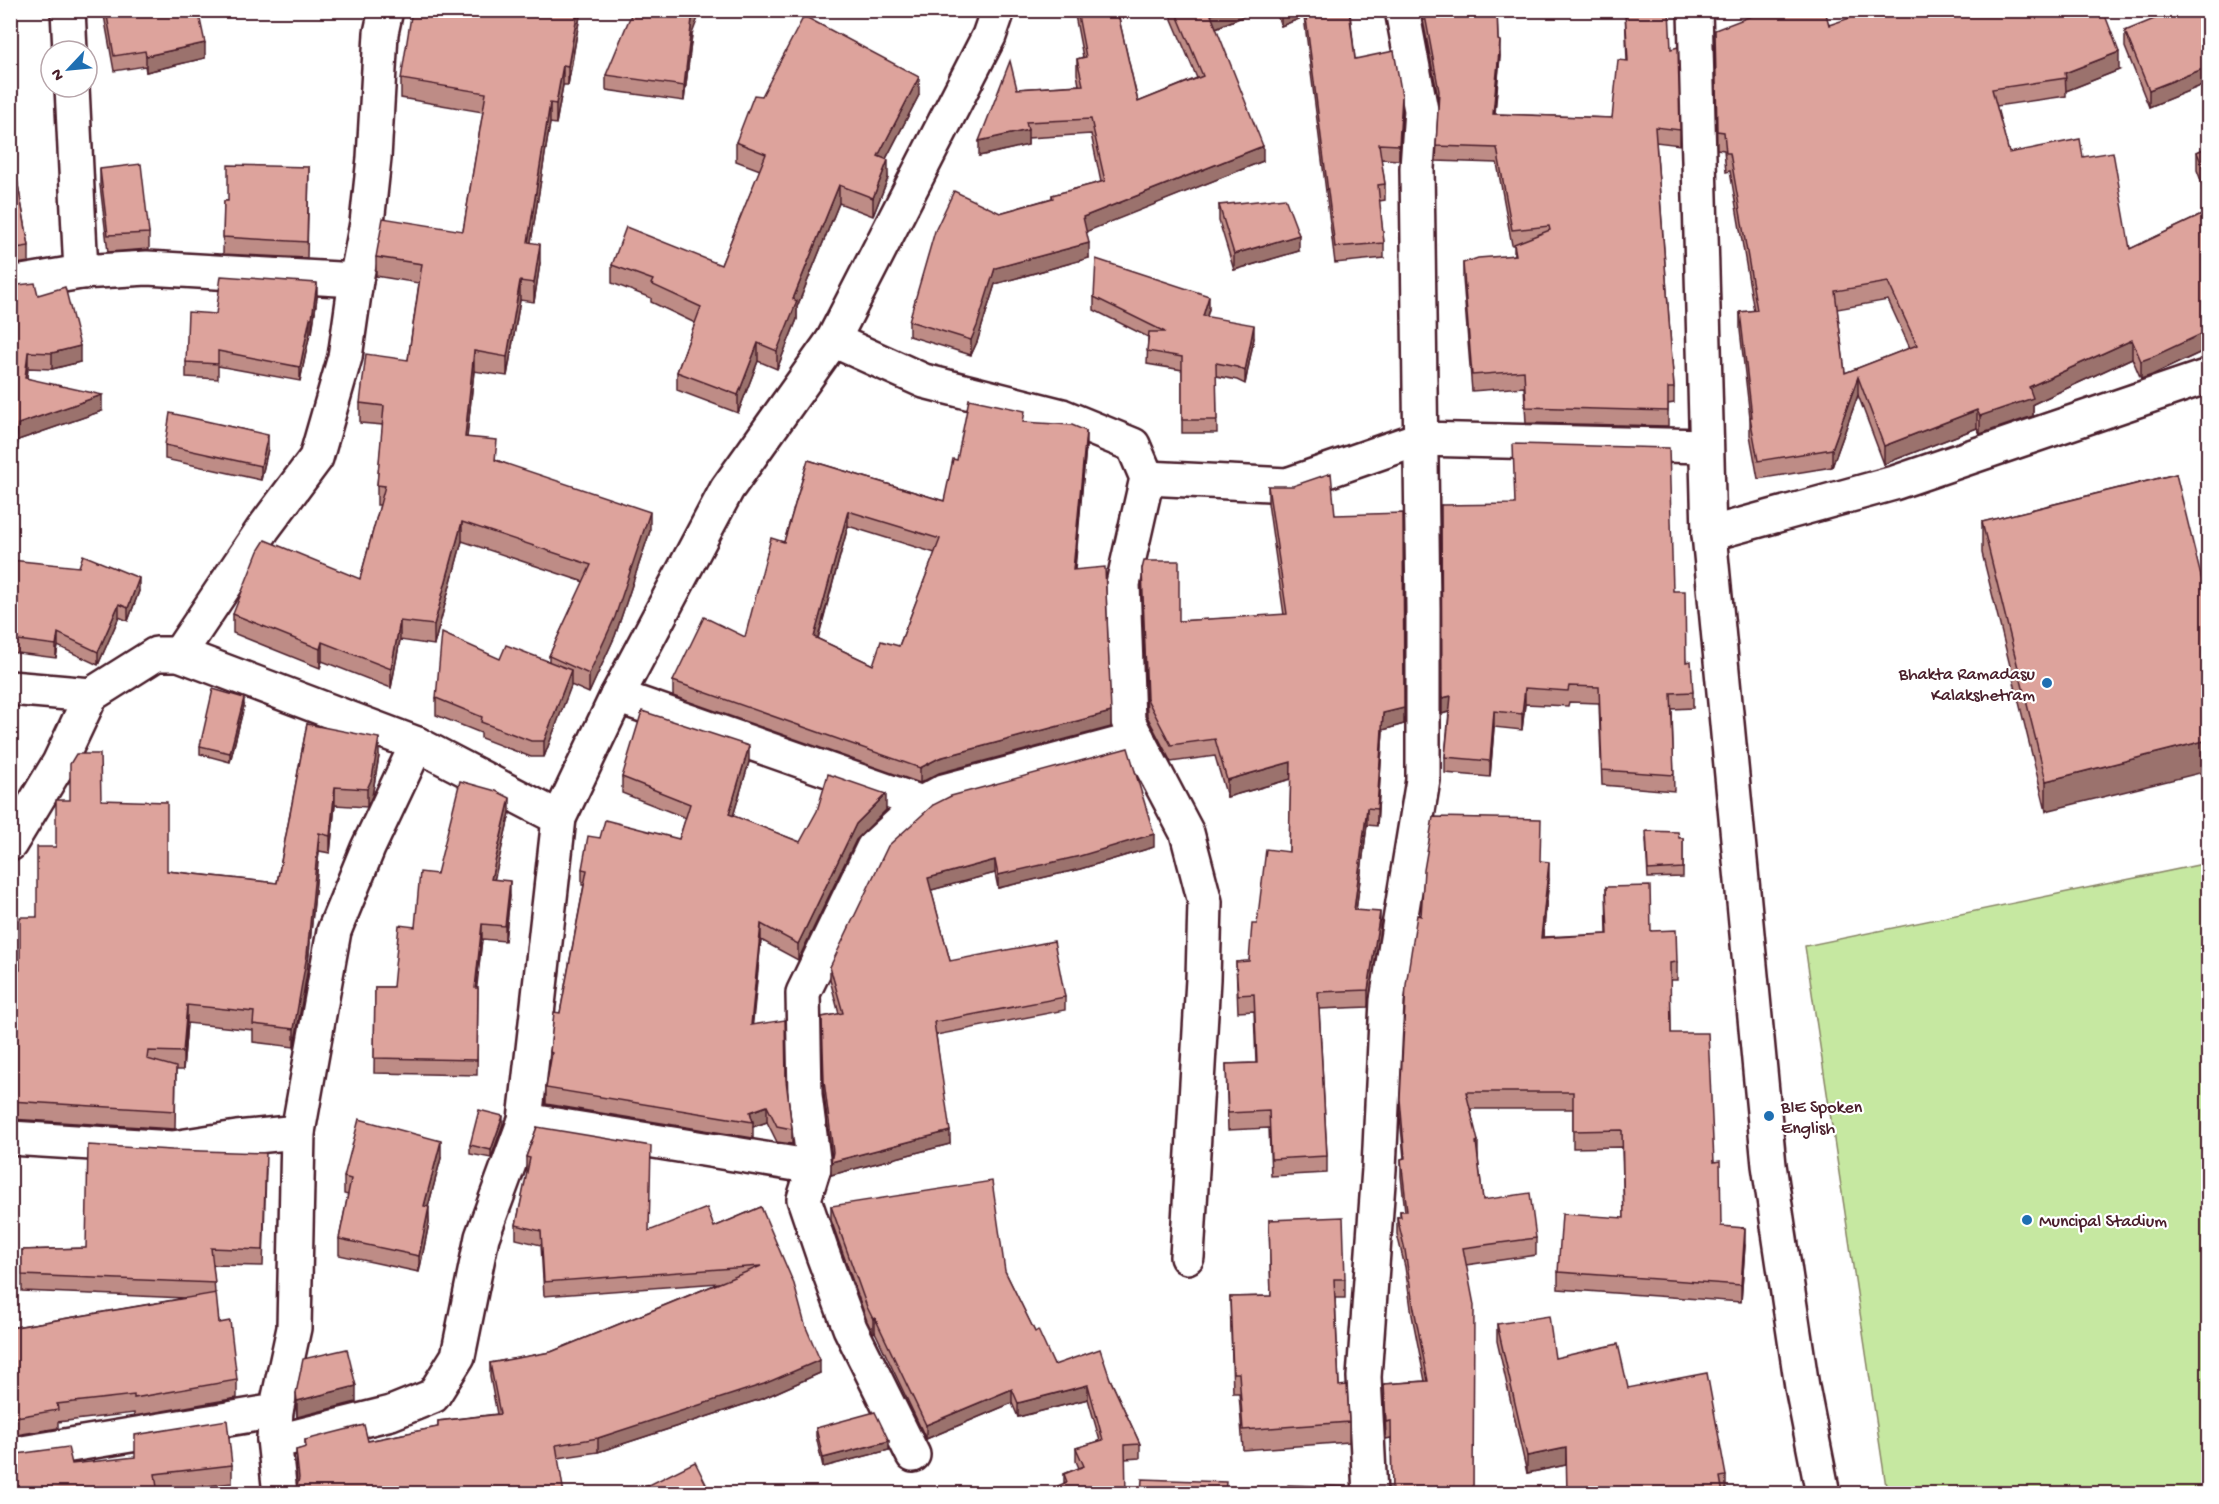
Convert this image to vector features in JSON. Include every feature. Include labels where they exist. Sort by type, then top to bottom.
[{"type":"street","points":[[68,10],[69,39]]},
{"type":"street","points":[[179,654],[263,529],[316,458],[345,357],[367,223],[374,158],[381,33],[386,10]]},
{"type":"street","points":[[10,1455],[275,1425],[290,1438],[391,1413],[433,1396],[458,1356],[482,1237],[525,1120],[559,818],[617,696],[727,489],[833,340],[983,46],[998,10]]},
{"type":"street","points":[[1370,1494],[1364,1377],[1379,1169],[1387,1000],[1423,780],[1417,168],[1420,110],[1402,10]]},
{"type":"street","points":[[1695,10],[1709,534],[1769,1165],[1802,1387],[1823,1494]]},
{"type":"street","points":[[73,99],[81,272]]},
{"type":"street","points":[[10,284],[81,272],[147,268],[356,280]]},
{"type":"street","points":[[833,340],[924,381],[1062,417],[1133,445],[1146,478],[1124,584],[1128,721],[1187,833],[1205,902],[1203,979],[1187,1257]]},
{"type":"street","points":[[1709,534],[1894,483],[2208,376]]},
{"type":"street","points":[[1146,478],[1287,485],[1419,440],[1706,446]]},
{"type":"street","points":[[10,844],[59,763],[91,695],[156,654],[179,654],[417,744],[559,818]]},
{"type":"street","points":[[10,688],[91,695]]},
{"type":"street","points":[[617,696],[922,803]]},
{"type":"street","points":[[913,1455],[850,1328],[804,1199],[814,1167],[805,1095],[803,993],[873,848],[922,803],[944,791],[1138,739]]},
{"type":"street","points":[[280,1494],[275,1425],[294,1328],[298,1132],[334,931],[368,848],[417,744]]},
{"type":"street","points":[[525,1120],[814,1167]]},
{"type":"street","points":[[10,1138],[173,1148],[298,1132]]},
{"type":"green space","name":"Muncipal Stadium","points":[[2208,863],[2208,1493],[1887,1493],[1805,946]]},
{"type":"building","points":[[106,10],[198,10],[205,43],[146,56],[145,51],[114,56]]},
{"type":"building","points":[[412,10],[578,10],[568,66],[563,65],[556,104],[550,103],[528,242],[540,244],[534,283],[520,281],[507,357],[474,351],[465,437],[497,440],[495,460],[650,512],[615,617],[589,674],[549,656],[591,565],[462,522],[434,625],[400,621],[391,669],[322,642],[320,649],[233,614],[258,551],[265,540],[360,579],[385,486],[377,485],[384,406],[360,403],[366,354],[408,360],[422,264],[376,257],[383,218],[463,231],[486,93],[401,79]]},
{"type":"building","points":[[633,10],[695,10],[684,86],[606,75]]},
{"type":"building","points":[[1077,10],[1117,10],[1138,102],[1203,76],[1175,10],[1221,10],[1211,15],[1263,146],[1083,217],[1089,243],[995,268],[971,340],[909,321],[935,231],[954,191],[1000,213],[1053,198],[1052,195],[1105,181],[1091,119],[1026,122],[1028,130],[979,141],[1010,61],[1017,89],[1083,85],[1077,59],[1086,57]]},
{"type":"building","points":[[1305,10],[1349,10],[1355,59],[1394,51],[1402,96],[1399,145],[1379,144],[1385,184],[1378,185],[1384,243],[1335,247]]},
{"type":"building","points":[[1424,10],[1497,10],[1498,40],[1500,41],[1493,114],[1612,118],[1618,60],[1628,61],[1625,10],[1669,10],[1671,49],[1678,47],[1680,130],[1655,127],[1674,388],[1668,388],[1668,411],[1526,407],[1524,371],[1472,375],[1463,263],[1478,258],[1516,255],[1514,244],[1550,230],[1549,226],[1512,230],[1497,148],[1436,146],[1439,91]]},
{"type":"building","points":[[1767,10],[1825,10],[1829,25],[1873,10],[2103,10],[2119,52],[2065,73],[2066,78],[1992,89],[2009,153],[2080,139],[2083,157],[2113,152],[2130,249],[2208,212],[2208,316],[2206,316],[2208,331],[2141,361],[2132,340],[2029,387],[2033,398],[1980,416],[1977,410],[1884,446],[1858,377],[1832,449],[1758,461],[1750,417],[1752,417],[1740,312],[1757,310],[1730,153],[1726,153],[1724,132],[1717,131],[1715,30]],"holes":[[[1888,282],[1917,345],[1845,373],[1835,291]]]},
{"type":"building","points":[[2176,10],[2208,10],[2208,67],[2149,90],[2125,31]]},
{"type":"building","points":[[804,16],[919,77],[878,156],[888,160],[873,198],[839,185],[793,299],[797,301],[777,351],[758,343],[738,395],[677,372],[701,307],[651,284],[653,280],[612,265],[626,227],[721,265],[766,154],[736,142],[754,95],[762,96]]},
{"type":"building","points":[[10,141],[29,246],[10,249]]},
{"type":"building","points":[[2208,147],[2208,181],[2197,152]]},
{"type":"building","points":[[141,164],[149,233],[108,235],[100,169]]},
{"type":"building","points":[[228,165],[309,167],[307,242],[223,237],[224,201],[228,201]]},
{"type":"building","points":[[1285,198],[1299,235],[1234,254],[1219,205]]},
{"type":"building","points":[[1096,259],[1209,296],[1203,316],[1254,325],[1245,371],[1216,363],[1217,420],[1182,420],[1182,357],[1147,351],[1149,332],[1165,332],[1094,297]]},
{"type":"building","points":[[221,276],[317,283],[312,318],[310,318],[300,367],[218,351],[218,364],[186,362],[188,312],[216,314]]},
{"type":"building","points":[[35,283],[38,295],[65,287],[80,346],[52,353],[28,352],[25,378],[102,395],[18,424],[16,441],[10,427],[10,286]]},
{"type":"building","points":[[969,399],[1025,411],[1023,422],[1072,425],[1086,431],[1073,570],[1105,567],[1111,712],[939,758],[920,768],[673,681],[704,617],[745,637],[771,538],[784,542],[808,460],[944,501],[953,459],[957,460]],"holes":[[[848,511],[940,539],[899,646],[881,641],[873,665],[814,637]]]},
{"type":"building","points":[[170,413],[268,435],[261,466],[165,445]]},
{"type":"building","points":[[1513,444],[1669,448],[1673,591],[1685,591],[1686,662],[1691,661],[1693,692],[1671,693],[1674,775],[1602,770],[1599,687],[1569,686],[1568,691],[1525,688],[1522,714],[1494,711],[1490,761],[1445,757],[1451,696],[1442,698],[1441,505],[1515,504]]},
{"type":"building","points":[[1331,473],[1335,515],[1403,513],[1404,708],[1383,713],[1377,809],[1367,808],[1354,910],[1380,912],[1368,990],[1318,992],[1327,1156],[1271,1159],[1269,1111],[1228,1113],[1226,1064],[1257,1063],[1254,994],[1238,995],[1236,962],[1249,961],[1252,924],[1257,924],[1266,849],[1289,852],[1291,762],[1227,780],[1215,739],[1171,745],[1147,699],[1142,569],[1144,561],[1179,561],[1179,621],[1287,614],[1268,486],[1293,486]]},
{"type":"building","points":[[2176,474],[2208,605],[2208,740],[2046,781],[1982,522]]},
{"type":"building","points":[[10,545],[12,545],[11,560],[79,567],[83,555],[139,578],[128,608],[119,604],[98,652],[58,633],[56,645],[10,639]]},
{"type":"building","points":[[442,633],[500,659],[506,645],[571,670],[544,741],[531,741],[481,722],[482,717],[436,698]]},
{"type":"building","points":[[213,689],[244,698],[230,753],[200,746]]},
{"type":"building","points":[[642,711],[749,746],[729,814],[800,842],[817,811],[828,774],[886,794],[856,824],[798,944],[761,924],[751,1025],[785,1020],[786,1080],[792,1129],[777,1126],[767,1106],[750,1112],[753,1122],[546,1088],[552,1053],[550,1052],[554,1012],[560,1013],[587,870],[582,869],[588,836],[600,838],[605,820],[679,839],[690,804],[622,777]]},
{"type":"building","points":[[307,724],[379,738],[372,778],[367,789],[335,787],[330,836],[319,833],[307,955],[294,1029],[253,1024],[254,1012],[187,1005],[183,1052],[148,1051],[147,1059],[176,1067],[175,1111],[10,1101],[10,970],[20,970],[20,917],[37,917],[37,847],[56,847],[56,800],[70,800],[70,764],[76,754],[100,754],[101,800],[167,802],[167,871],[277,883]]},
{"type":"building","points":[[1128,748],[1154,834],[1080,856],[998,875],[995,860],[928,878],[950,961],[1054,941],[1065,997],[934,1022],[950,1131],[831,1162],[833,1152],[824,1081],[822,1017],[843,1013],[830,967],[888,846],[933,805],[951,796]]},
{"type":"building","points":[[460,781],[496,791],[510,798],[491,879],[510,881],[505,926],[482,924],[475,988],[478,988],[477,1060],[374,1058],[375,987],[393,987],[399,925],[415,927],[420,872],[437,874]]},
{"type":"building","points":[[1433,817],[1541,819],[1540,861],[1549,862],[1541,938],[1608,934],[1606,887],[1650,886],[1651,931],[1676,930],[1677,962],[1670,963],[1671,1033],[1708,1033],[1714,1162],[1720,1161],[1721,1226],[1745,1228],[1741,1285],[1558,1272],[1562,1214],[1624,1218],[1622,1130],[1573,1131],[1573,1092],[1466,1092],[1478,1141],[1476,1142],[1483,1200],[1530,1193],[1536,1238],[1463,1248],[1474,1305],[1473,1494],[1378,1494],[1384,1488],[1392,1488],[1391,1421],[1386,1422],[1384,1384],[1428,1381],[1397,1217],[1401,1217],[1400,1211],[1407,1211],[1401,1159],[1405,1158],[1400,1099],[1406,985],[1417,915],[1421,916],[1424,870]]},
{"type":"building","points":[[1646,831],[1678,832],[1679,838],[1683,838],[1683,868],[1648,870]]},
{"type":"building","points":[[479,1110],[503,1116],[491,1150],[470,1145]]},
{"type":"building","points":[[359,1119],[441,1141],[424,1206],[429,1207],[419,1256],[339,1239],[351,1179],[344,1177]]},
{"type":"building","points":[[537,1127],[651,1146],[649,1231],[707,1208],[714,1227],[761,1207],[794,1284],[805,1325],[820,1360],[764,1384],[598,1438],[556,1445],[564,1494],[291,1494],[297,1487],[299,1478],[296,1450],[306,1447],[305,1440],[364,1425],[368,1441],[438,1427],[438,1421],[500,1414],[490,1363],[551,1352],[761,1266],[544,1282],[541,1231],[516,1225],[530,1158],[526,1157]]},
{"type":"building","points":[[88,1145],[266,1153],[263,1250],[211,1248],[215,1283],[22,1275],[22,1250],[86,1248]]},
{"type":"building","points":[[992,1181],[1005,1271],[1035,1332],[1038,1330],[1054,1365],[1100,1349],[1110,1379],[1140,1444],[1125,1445],[1126,1494],[1040,1494],[1067,1482],[1064,1474],[1084,1466],[1076,1448],[1103,1440],[1088,1385],[1018,1403],[1012,1389],[926,1425],[875,1318],[873,1319],[867,1307],[831,1206]]},
{"type":"building","points":[[1343,1217],[1345,1279],[1334,1279],[1339,1386],[1347,1385],[1349,1422],[1243,1430],[1239,1373],[1233,1373],[1230,1297],[1271,1296],[1269,1220]]},
{"type":"building","points":[[216,1293],[219,1323],[230,1321],[237,1380],[134,1398],[134,1395],[57,1404],[58,1410],[10,1418],[10,1328]]},
{"type":"building","points":[[1549,1316],[1555,1358],[1618,1344],[1628,1388],[1707,1373],[1726,1476],[1720,1477],[1723,1494],[1567,1494],[1566,1448],[1527,1456],[1497,1324]]},
{"type":"building","points":[[347,1349],[356,1386],[297,1401],[296,1393],[303,1359]]},
{"type":"building","points":[[875,1412],[889,1441],[823,1458],[816,1428]]},
{"type":"building","points":[[227,1420],[232,1465],[155,1474],[158,1494],[10,1494],[10,1455],[68,1447],[72,1464],[135,1457],[135,1435]]},
{"type":"building","points":[[695,1462],[711,1494],[641,1494],[639,1490]]},
{"type":"building","points":[[1142,1479],[1226,1482],[1225,1494],[1141,1494]]},
{"type":"building","points":[[1288,1485],[1354,1487],[1362,1494],[1287,1494]]},
{"type":"place","name":"Bhakta Ramadasu Kalakshetram","points":[[2047,683]]},
{"type":"place","name":"BIE Spoken English","points":[[1769,1116]]},
{"type":"place","name":"Muncipal Stadium","points":[[2027,1220]]}]
